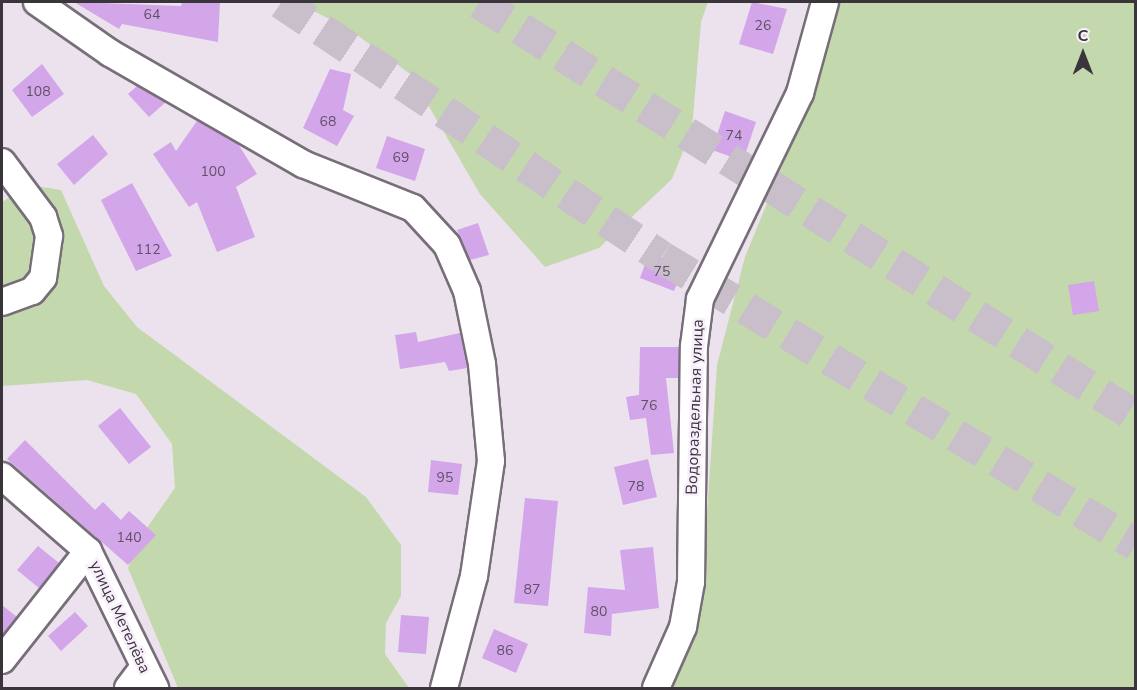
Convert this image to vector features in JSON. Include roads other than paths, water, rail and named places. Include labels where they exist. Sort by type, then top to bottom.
[{"type":"street","points":[[37,2],[111,53],[303,164],[413,208],[447,244],[467,291],[482,364],[491,461],[474,576],[444,688]]},
{"type":"street","name":"Водораздельная улица","points":[[656,688],[682,627],[691,582],[694,346],[700,299],[800,93],[825,2]]},
{"type":"street","points":[[2,162],[43,217],[49,236],[43,278],[32,291],[2,302]]},
{"type":"street","name":"улица Метелёва","points":[[2,476],[88,551],[149,678]]},
{"type":"street","points":[[2,660],[88,551]]},
{"type":"street","points":[[128,688],[149,678]]},
{"type":"tunnel","points":[[281,2],[662,257],[1136,544]]},
{"type":"tunnel","points":[[479,2],[1136,416]]}]
